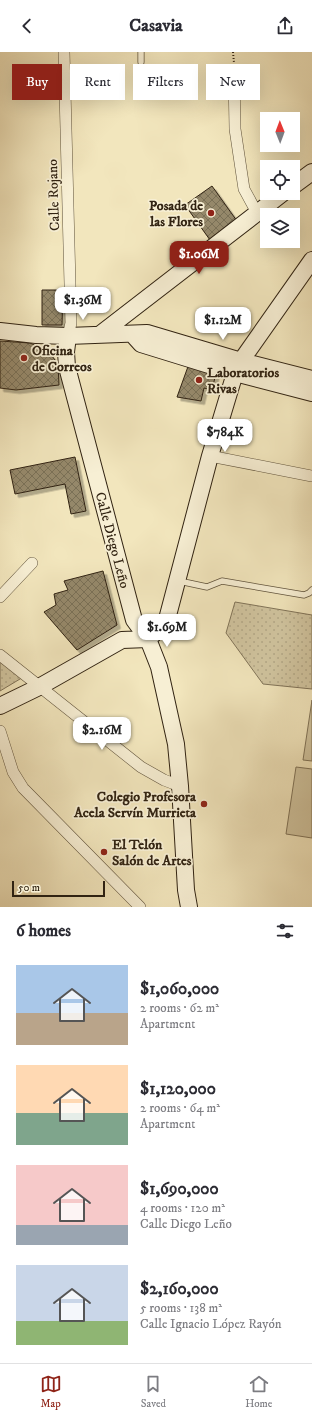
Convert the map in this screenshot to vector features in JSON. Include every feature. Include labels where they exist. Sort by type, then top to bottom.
[{"type":"main road","points":[[300,181],[312,172]]},
{"type":"main road","points":[[99,335],[274,200]]},
{"type":"main road","points":[[0,706],[39,687],[122,640],[148,640],[166,623],[210,456],[238,367],[312,260]]},
{"type":"main road","points":[[0,331],[36,335],[68,336],[132,334],[141,344],[238,367],[312,379]]},
{"type":"main road","name":"Calle Diego Leño","points":[[68,336],[66,352],[67,366],[71,382],[134,620],[148,640],[159,667],[176,744],[186,890],[189,907]]},
{"type":"main road","points":[[238,367],[312,393]]},
{"type":"street","name":"Calle Rojano","points":[[64,52],[72,323],[68,336]]},
{"type":"street","points":[[234,100],[235,129],[244,189],[256,213]]},
{"type":"street","points":[[210,456],[312,476]]},
{"type":"street","points":[[0,597],[32,562]]},
{"type":"street","points":[[0,655],[141,767],[164,780],[180,786]]},
{"type":"street","points":[[0,731],[13,772],[23,788],[140,907]]},
{"type":"lane","points":[[141,62],[142,52]]},
{"type":"lane","points":[[177,580],[207,587],[222,581],[304,595],[309,594],[312,590]]},
{"type":"shaded area","points":[[235,602],[312,615],[312,689],[263,684],[226,633]]},
{"type":"shaded area","points":[[0,657],[25,676],[0,691]]},
{"type":"shaded area","points":[[312,700],[312,761],[303,760]]},
{"type":"shaded area","points":[[296,767],[312,769],[312,838],[286,834]]},
{"type":"building","name":"Posada de las Flores","points":[[212,186],[237,221],[210,240],[185,205]]},
{"type":"building","points":[[42,290],[63,290],[62,325],[42,325]]},
{"type":"building","points":[[0,341],[30,343],[43,349],[52,356],[58,364],[59,385],[16,390],[0,388]]},
{"type":"building","name":"Laboratorios Rivas","points":[[190,361],[217,369],[212,390],[204,388],[201,401],[177,397]]},
{"type":"building","points":[[75,457],[86,511],[71,514],[65,484],[15,494],[10,470]]},
{"type":"building","points":[[103,571],[117,625],[77,650],[44,612],[56,605],[54,594],[68,590],[64,581]]},
{"type":"place","name":"Posada de las Flores","points":[[211,213]]},
{"type":"place","name":"Oficina de Correos","points":[[24,358]]},
{"type":"place","name":"Laboratorios Rivas","points":[[199,380]]},
{"type":"place","name":"Colegio Profesora Acela Servín Murrieta","points":[[204,804]]},
{"type":"place","name":"El Telón Salón de Artes","points":[[104,852]]}]
